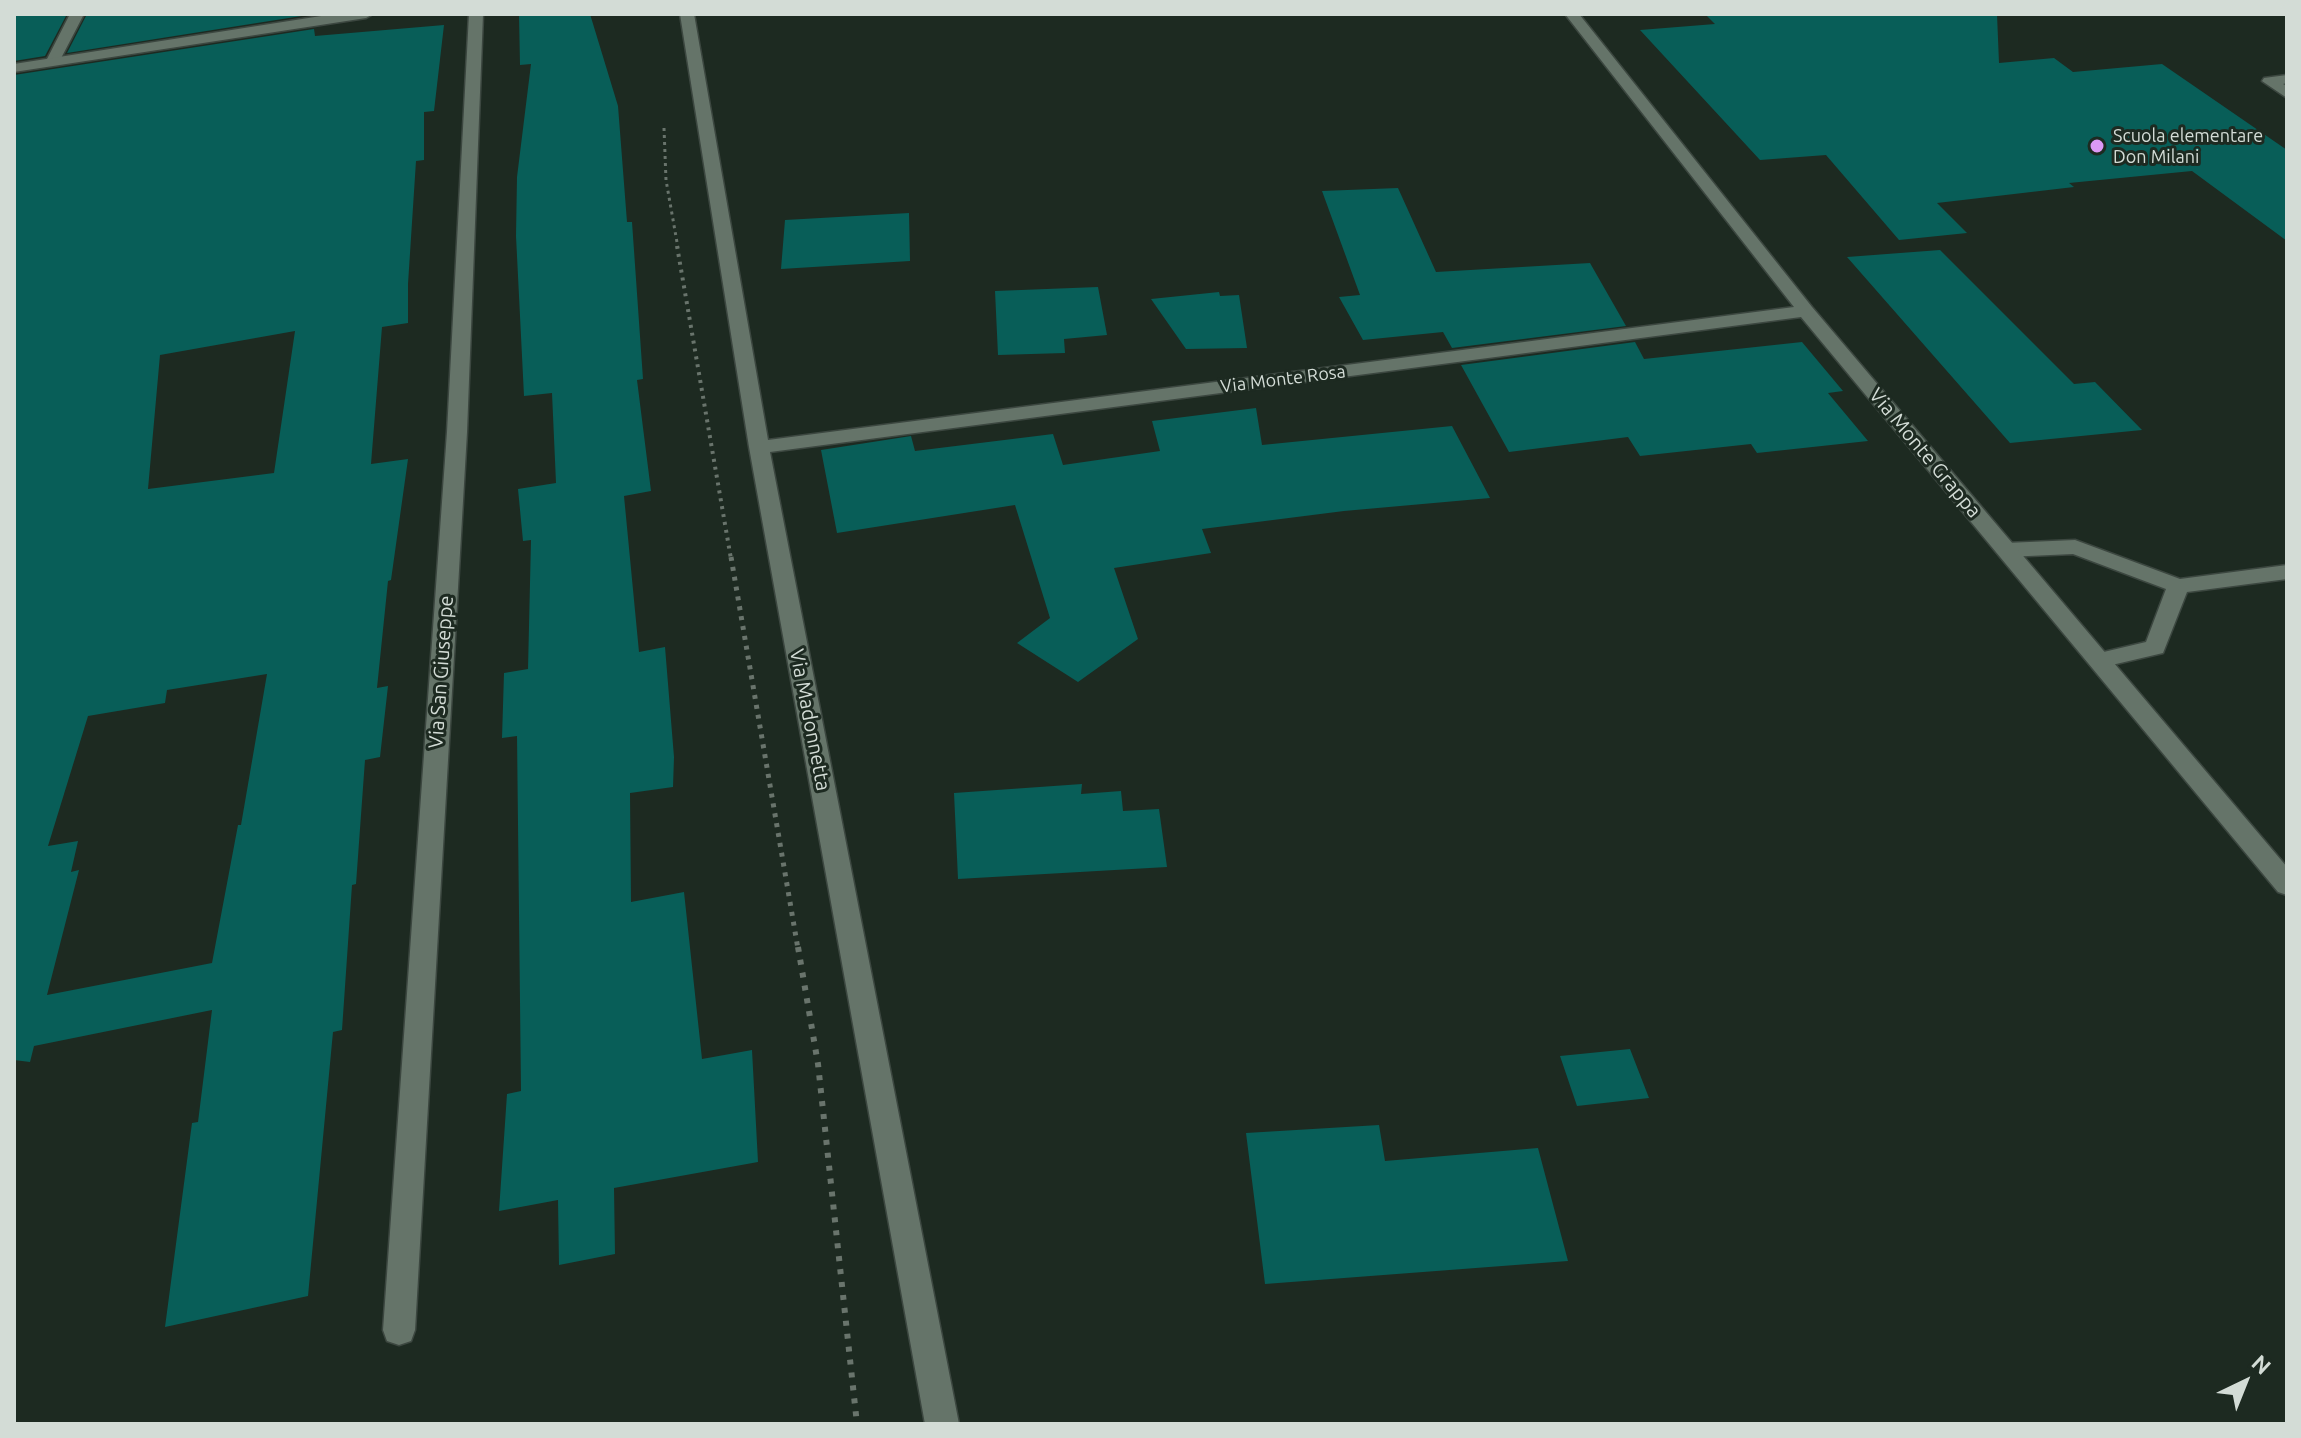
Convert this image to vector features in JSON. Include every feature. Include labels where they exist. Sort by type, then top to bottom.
[{"type":"street","points":[[53,61],[77,14]]},
{"type":"street","points":[[14,68],[264,21],[366,14]]},
{"type":"street","name":"Via San Giuseppe","points":[[399,1330],[457,432],[476,14]]},
{"type":"street","name":"Via Madonnetta","points":[[687,14],[759,447],[942,1424]]},
{"type":"street","name":"Via Monte Grappa","points":[[1572,14],[1806,311],[2287,885]]},
{"type":"street","points":[[2287,79],[2269,81],[2287,93]]},
{"type":"street","name":"Via Monte Rosa","points":[[759,447],[1806,311]]},
{"type":"street","points":[[2006,550],[2075,547],[2178,586],[2287,572]]},
{"type":"street","points":[[2099,660],[2155,648],[2178,586]]},
{"type":"path","points":[[664,119],[666,180],[818,1064],[857,1424]]},
{"type":"building","points":[[14,14],[67,14],[45,56],[14,61]]},
{"type":"building","points":[[87,14],[314,14],[67,53]]},
{"type":"building","points":[[519,14],[590,14],[618,106],[627,222],[632,222],[643,379],[637,380],[651,491],[624,496],[639,652],[665,647],[674,757],[673,787],[630,793],[631,902],[684,892],[702,1059],[752,1050],[758,1162],[614,1188],[615,1254],[559,1265],[558,1200],[499,1211],[507,1094],[521,1091],[517,736],[502,738],[504,673],[528,669],[531,540],[523,541],[518,489],[556,483],[552,393],[524,396],[516,236],[517,177],[531,64],[520,65]]},
{"type":"building","points":[[1705,14],[1997,14],[1999,63],[2054,58],[2073,72],[2162,64],[2287,150],[2287,241],[2192,171],[2069,183],[2074,187],[1937,203],[1967,233],[1899,240],[1826,155],[1760,160],[1640,30],[1715,24]]},
{"type":"building","points":[[444,25],[434,111],[424,112],[424,160],[416,161],[408,323],[382,327],[371,464],[408,459],[391,580],[388,581],[377,688],[388,686],[380,757],[365,760],[342,1030],[333,1032],[308,1296],[165,1327],[192,1123],[198,1122],[212,1010],[34,1046],[30,1062],[14,1060],[14,75],[314,29],[315,36]],"holes":[[[295,331],[274,473],[148,489],[160,355]],[[267,674],[241,825],[238,825],[212,963],[47,995],[79,870],[71,872],[78,841],[48,846],[88,716],[165,703],[167,690]]]},
{"type":"building","points":[[1398,188],[1436,272],[1590,263],[1626,326],[1452,348],[1443,332],[1363,340],[1339,297],[1360,295],[1322,191]]},
{"type":"building","points":[[909,213],[910,261],[781,269],[785,220]]},
{"type":"building","points":[[1940,250],[2074,384],[2095,382],[2142,430],[2010,443],[1847,257]]},
{"type":"building","points":[[1098,287],[1107,335],[1064,339],[1065,353],[998,355],[995,291]]},
{"type":"building","points":[[1219,292],[1220,296],[1239,295],[1247,348],[1186,349],[1151,299]]},
{"type":"building","points":[[1635,342],[1644,359],[1802,342],[1843,391],[1828,393],[1868,441],[1757,453],[1751,444],[1640,456],[1628,437],[1509,452],[1461,365]]},
{"type":"building","points":[[1256,408],[1262,445],[1452,426],[1490,498],[1344,511],[1202,529],[1211,553],[1114,568],[1138,639],[1078,682],[1017,643],[1050,618],[1015,505],[837,533],[821,450],[911,436],[915,451],[1053,434],[1063,465],[1160,451],[1152,421]]},
{"type":"building","points":[[1082,784],[1081,794],[1121,791],[1123,811],[1159,809],[1167,867],[958,879],[954,793]]},
{"type":"building","points":[[1630,1049],[1649,1098],[1577,1106],[1560,1056]]},
{"type":"building","points":[[1379,1125],[1385,1161],[1538,1148],[1568,1261],[1265,1284],[1246,1133]]},
{"type":"place","name":"Scuola elementare Don Milani","points":[[2097,146]]}]
